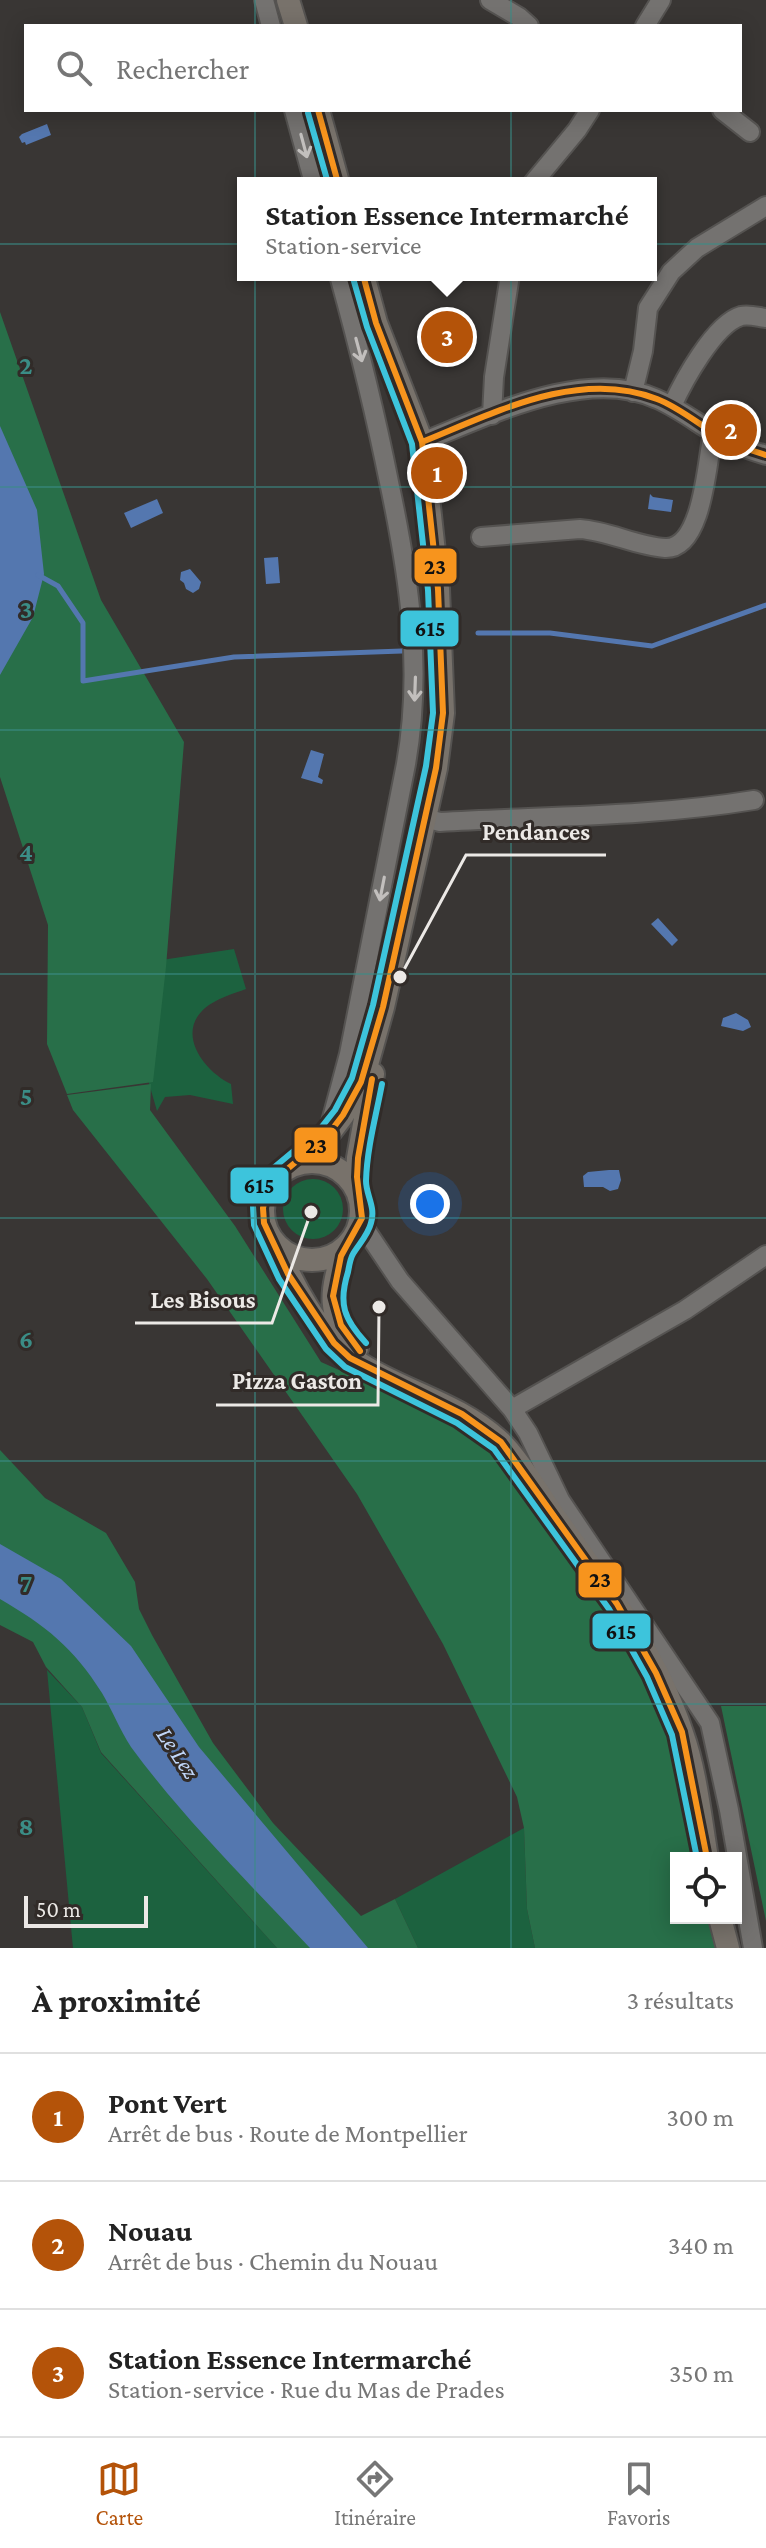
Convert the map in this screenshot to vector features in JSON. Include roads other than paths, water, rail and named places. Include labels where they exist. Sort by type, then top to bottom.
[{"type":"main road","points":[[288,0],[295,24]]},
{"type":"main road","points":[[319,112],[336,177]]},
{"type":"main road","points":[[356,1187],[383,1007],[436,768],[443,713],[438,589],[422,442],[376,323],[365,281]]},
{"type":"main road","points":[[297,1164],[327,1136],[343,1115],[361,1082],[383,1007]]},
{"type":"main road","points":[[277,1247],[289,1255],[317,1260],[331,1257],[344,1249],[361,1223],[362,1203],[356,1187],[337,1168],[310,1161],[283,1170],[273,1181],[266,1194],[264,1223],[288,1274],[334,1343],[350,1358],[462,1414],[501,1442],[617,1604],[656,1673],[682,1732],[706,1852]]},
{"type":"main road","points":[[344,1249],[333,1287],[333,1307],[341,1331],[382,1376]]},
{"type":"main road","points":[[722,1924],[728,1948]]},
{"type":"street","points":[[264,0],[270,24]]},
{"type":"street","points":[[490,0],[527,24]]},
{"type":"street","points":[[646,24],[661,0]]},
{"type":"street","points":[[295,112],[312,177]]},
{"type":"street","points":[[538,177],[589,112]]},
{"type":"street","points":[[725,112],[750,132]]},
{"type":"street","points":[[633,392],[643,351],[648,308],[671,272],[697,248],[766,206]]},
{"type":"street","points":[[327,1136],[349,1054],[402,788],[413,723],[415,670],[402,540],[367,380],[341,281]]},
{"type":"street","points":[[492,415],[494,377],[509,281]]},
{"type":"street","points":[[672,406],[693,364],[731,321],[746,315],[766,318]]},
{"type":"street","points":[[422,442],[530,400],[566,391],[595,389],[646,394],[737,445],[766,455]]},
{"type":"street","points":[[481,537],[580,529],[663,548],[678,546],[688,538],[696,524],[713,432]]},
{"type":"street","points":[[424,818],[440,822],[650,811],[705,808],[754,800]]},
{"type":"street","points":[[361,1223],[391,1270],[512,1409],[528,1433],[560,1500],[710,1723],[732,1825],[753,1948]]},
{"type":"street","points":[[512,1409],[685,1310],[766,1255]]},
{"type":"water","points":[[47,124],[51,135],[26,145],[22,143],[19,137],[22,134]]},
{"type":"water","points":[[0,426],[37,510],[44,574],[33,617],[0,675]]},
{"type":"water","points":[[650,494],[673,500],[671,512],[648,509]]},
{"type":"water","points":[[157,499],[163,513],[131,528],[124,513]]},
{"type":"water","points":[[278,557],[280,583],[266,584],[264,558]]},
{"type":"water","points":[[190,569],[201,582],[199,589],[193,593],[180,580],[181,572]]},
{"type":"water","points":[[311,750],[324,754],[318,777],[323,780],[322,784],[301,778]]},
{"type":"water","points":[[658,918],[678,940],[672,946],[651,924]]},
{"type":"water","points":[[736,1013],[748,1020],[751,1027],[743,1031],[721,1026],[723,1018]]},
{"type":"water","points":[[619,1170],[621,1180],[618,1189],[610,1191],[603,1187],[584,1187],[583,1176],[588,1172]]},
{"type":"water","name":"Le Lez","points":[[0,1544],[61,1579],[131,1646],[199,1747],[368,1948],[310,1948],[218,1850],[131,1747],[102,1693],[69,1650],[45,1628],[0,1599]]},
{"type":"waterway","points":[[38,575],[58,586],[83,623],[83,681],[234,657],[402,651]]},
{"type":"waterway","points":[[478,633],[550,633],[652,646],[766,605]]},
{"type":"place","name":"Station Essence Intermarché","points":[[447,337]]},
{"type":"place","name":"Nouau","points":[[731,430]]},
{"type":"place","name":"Pont Vert","points":[[437,473]]},
{"type":"place","name":"Pendances","points":[[400,977]]},
{"type":"place","name":"Les Bisous","points":[[311,1212]]},
{"type":"place","name":"Pizza Gaston","points":[[379,1307]]}]
